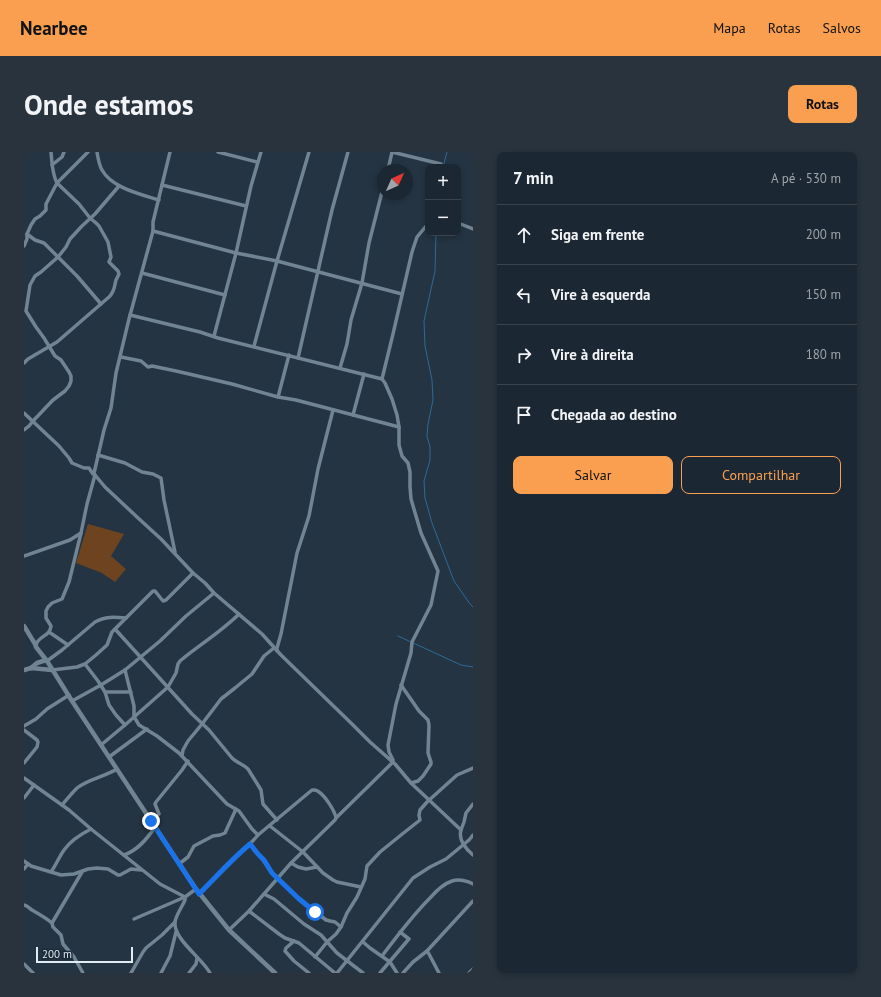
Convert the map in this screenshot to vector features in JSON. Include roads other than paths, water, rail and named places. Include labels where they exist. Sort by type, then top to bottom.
[{"type":"main road","points":[[24,626],[36,647],[199,894],[229,930],[275,973]]},
{"type":"main road","points":[[31,668],[37,663],[46,660]]},
{"type":"main road","points":[[24,670],[31,668],[52,670]]},
{"type":"street","points":[[24,363],[57,342],[113,294],[115,282],[119,274],[118,271],[108,262],[111,257],[107,239],[99,226],[57,183],[52,164],[51,152]]},
{"type":"street","points":[[52,164],[62,157],[64,152]]},
{"type":"street","points":[[24,246],[27,239],[27,234],[35,219],[46,210],[46,204],[57,183],[88,152]]},
{"type":"street","points":[[98,152],[102,171],[119,186],[159,200]]},
{"type":"street","points":[[36,647],[38,641],[49,632],[52,626],[46,618],[46,611],[48,607],[50,604],[62,599],[69,582],[95,475],[94,473],[104,430],[111,408],[116,374],[130,315],[153,231],[153,222],[170,152]]},
{"type":"street","points":[[218,152],[257,162]]},
{"type":"street","points":[[214,336],[236,252],[257,162],[261,152]]},
{"type":"street","points":[[254,346],[309,152]]},
{"type":"street","points":[[298,358],[334,204],[348,152]]},
{"type":"street","points":[[389,164],[392,152],[441,164]]},
{"type":"street","points":[[162,185],[246,206]]},
{"type":"street","points":[[24,430],[53,400],[65,391],[71,381],[69,372],[60,360],[54,356],[44,338],[26,313],[29,289],[32,280],[58,257],[66,247],[70,238],[95,214],[119,186]]},
{"type":"street","points":[[340,368],[347,344],[351,320],[362,284],[370,237],[380,200]]},
{"type":"street","points":[[461,224],[473,228]]},
{"type":"street","points":[[382,379],[412,252],[417,237],[425,228]]},
{"type":"street","points":[[153,231],[277,261],[402,294]]},
{"type":"street","points":[[27,234],[35,240],[44,243],[101,304]]},
{"type":"street","points":[[142,273],[225,295]]},
{"type":"street","points":[[130,315],[364,374],[382,379],[386,383],[392,399],[399,428],[399,446],[402,456],[408,463],[410,472],[411,499],[422,533],[438,571],[431,605],[412,642],[411,653],[401,686],[388,745],[389,752],[394,763]]},
{"type":"street","points":[[278,397],[289,356]]},
{"type":"street","points":[[121,357],[141,362],[148,367],[152,366],[232,384],[399,428]]},
{"type":"street","points":[[353,415],[364,374]]},
{"type":"street","points":[[277,651],[297,553],[309,516],[318,469],[333,410]]},
{"type":"street","points":[[24,413],[59,446],[72,463],[88,468],[92,474],[95,475],[154,532],[193,573],[262,634],[274,648],[370,742],[394,763],[411,783],[461,830]]},
{"type":"street","points":[[98,455],[125,463],[142,472],[153,474],[161,478],[175,553]]},
{"type":"street","points":[[24,556],[70,540],[81,533]]},
{"type":"street","points":[[52,670],[77,667],[84,664],[107,645],[110,635],[115,629],[153,591],[155,591],[163,601],[166,600],[193,573]]},
{"type":"street","points":[[72,702],[101,686],[125,670],[214,593]]},
{"type":"street","points":[[101,745],[126,725],[168,687],[176,673],[180,661],[239,614]]},
{"type":"street","points":[[46,660],[68,645],[100,619],[113,616],[126,618]]},
{"type":"street","points":[[115,629],[214,736],[232,758],[245,766],[261,790],[263,804],[277,820]]},
{"type":"street","points":[[49,632],[68,645]]},
{"type":"street","points":[[182,756],[183,750],[188,741],[221,699],[252,674],[264,656],[274,648]]},
{"type":"street","points":[[84,664],[105,692],[116,715],[126,725]]},
{"type":"street","points":[[125,670],[134,706],[134,717],[140,725],[163,740],[188,761],[223,800],[239,811],[258,835]]},
{"type":"street","points":[[401,686],[419,711],[428,720],[429,724],[428,753],[431,762],[423,776],[418,781],[411,783]]},
{"type":"street","points":[[105,692],[131,692]]},
{"type":"street","points":[[24,726],[36,718],[46,708],[68,695]]},
{"type":"street","points":[[24,730],[38,742],[37,747],[24,764]]},
{"type":"street","points":[[109,757],[146,730]]},
{"type":"street","points":[[151,821],[159,814],[155,804],[156,802],[188,761]]},
{"type":"street","points":[[229,930],[264,894],[291,863],[394,763]]},
{"type":"street","points":[[316,957],[341,927],[367,874],[367,866],[380,852],[420,820],[420,810],[457,776],[473,768]]},
{"type":"street","points":[[62,805],[78,788],[117,769]]},
{"type":"street","points":[[24,778],[62,805],[142,870],[166,887],[184,897]]},
{"type":"street","points":[[24,798],[34,785]]},
{"type":"street","points":[[199,894],[258,835],[312,790],[319,791],[335,814],[336,818]]},
{"type":"street","points":[[473,804],[466,813],[460,834],[466,850],[473,855]]},
{"type":"street","points":[[179,864],[188,857],[194,846],[213,836],[225,833],[236,809]]},
{"type":"street","points":[[270,826],[303,852],[323,873],[337,882],[361,887]]},
{"type":"street","points":[[124,855],[131,852],[142,843],[155,827]]},
{"type":"street","points":[[51,872],[69,844],[80,835],[91,829]]},
{"type":"street","points":[[249,910],[279,934],[299,944],[334,973],[343,966],[414,878],[446,858],[469,840],[473,835]]},
{"type":"street","points":[[250,844],[264,860],[272,873],[298,898],[326,920],[335,922],[341,927]]},
{"type":"street","points":[[24,861],[28,864],[61,875],[74,874],[88,869],[103,868],[120,875],[128,870],[142,870]]},
{"type":"street","points":[[291,863],[306,869],[317,867]]},
{"type":"street","points":[[24,869],[28,864]]},
{"type":"street","points":[[52,923],[82,872]]},
{"type":"street","points":[[382,956],[418,910],[439,889],[452,881],[460,880],[473,884]]},
{"type":"street","points":[[134,919],[184,897],[196,889]]},
{"type":"street","points":[[264,894],[321,936],[333,949],[363,973]]},
{"type":"street","points":[[162,973],[170,956],[176,932],[175,922],[185,900],[184,897]]},
{"type":"street","points":[[403,973],[413,962],[427,951],[473,901]]},
{"type":"street","points":[[24,904],[52,923],[61,935],[63,944],[74,957],[83,973]]},
{"type":"street","points":[[131,973],[146,948],[175,922]]},
{"type":"street","points":[[176,932],[210,973]]},
{"type":"street","points":[[380,973],[409,939],[400,932]]},
{"type":"street","points":[[294,941],[286,948],[285,951],[294,961],[309,973]]},
{"type":"street","points":[[363,942],[390,962],[397,973]]},
{"type":"street","points":[[427,951],[439,973]]},
{"type":"street","points":[[189,973],[196,964],[198,958]]},
{"type":"street","points":[[24,964],[33,973]]},
{"type":"street","points":[[469,973],[473,969]]},
{"type":"waterway","points":[[444,164],[447,152]]},
{"type":"waterway","points":[[436,236],[435,271],[424,321],[425,346],[432,380],[433,400],[427,436],[430,447],[430,460],[424,481],[425,498],[432,523],[454,581],[473,607]]},
{"type":"waterway","points":[[398,636],[461,665],[473,667]]}]
